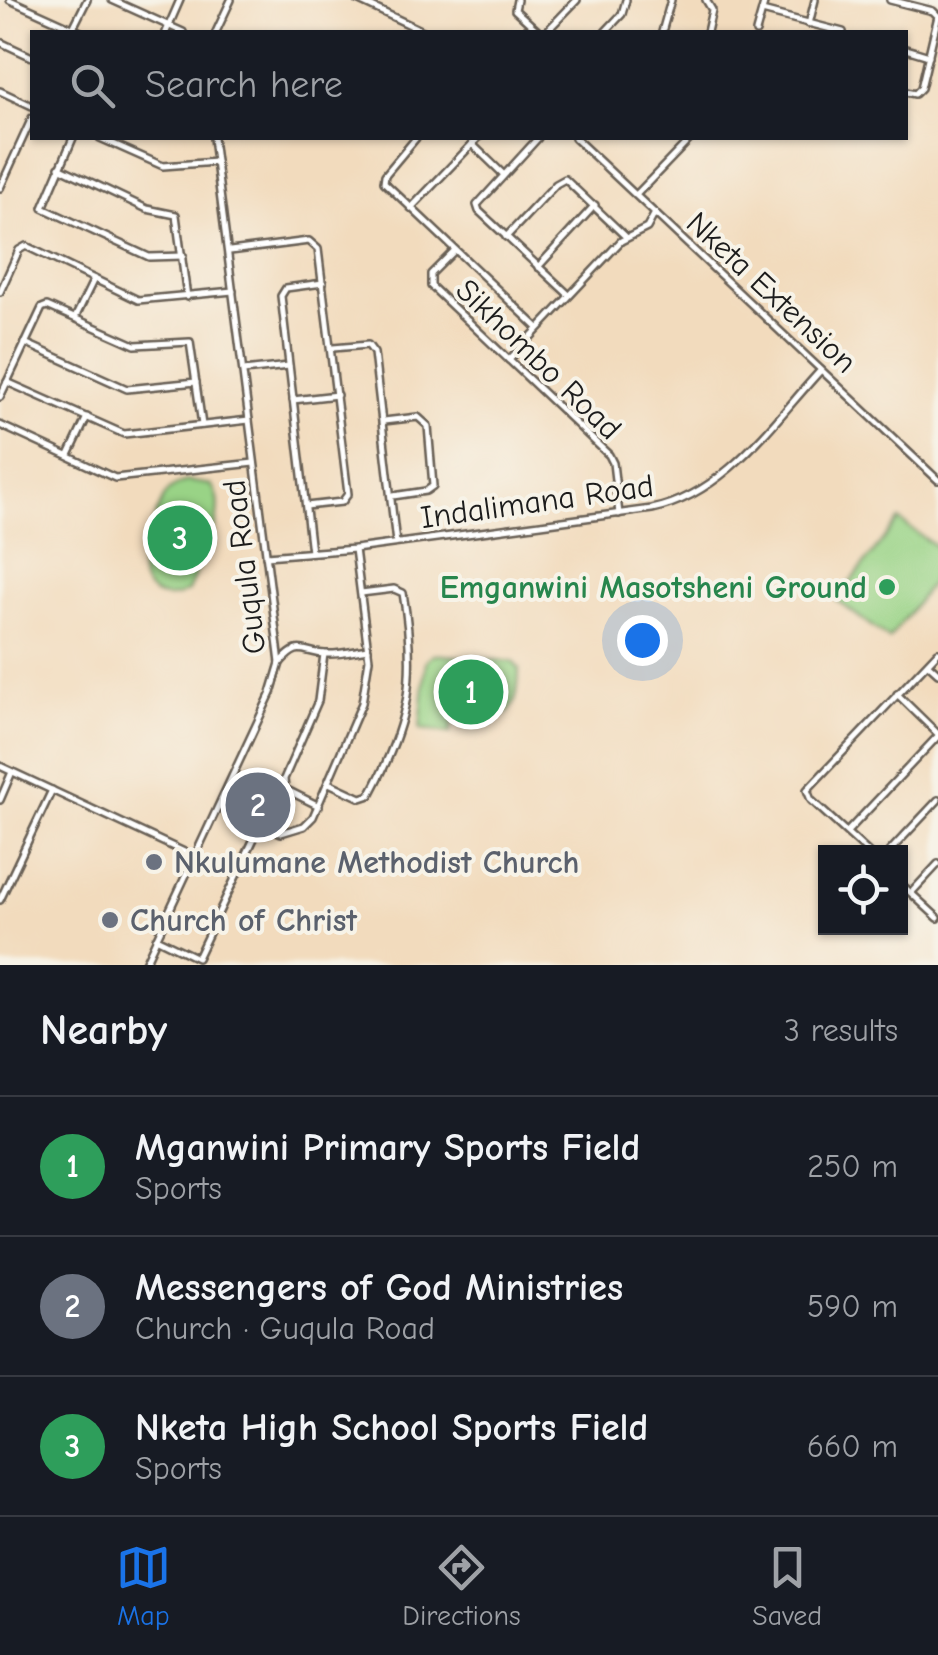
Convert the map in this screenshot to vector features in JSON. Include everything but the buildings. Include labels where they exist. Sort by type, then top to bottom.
[{"type":"street","points":[[10,0],[70,30]]},
{"type":"street","points":[[72,30],[87,0]]},
{"type":"street","points":[[112,0],[167,29],[180,0]]},
{"type":"street","points":[[217,30],[232,0]]},
{"type":"street","points":[[356,0],[421,30]]},
{"type":"street","points":[[517,0],[515,10],[540,30]]},
{"type":"street","points":[[544,30],[577,0]]},
{"type":"street","points":[[607,30],[620,17],[626,0]]},
{"type":"street","points":[[663,30],[671,0]]},
{"type":"street","points":[[706,0],[712,10],[707,30]]},
{"type":"street","points":[[757,30],[765,0]]},
{"type":"street","points":[[809,24],[814,0]]},
{"type":"street","points":[[890,0],[937,14],[919,90],[915,94],[908,92]]},
{"type":"street","points":[[762,11],[834,30]]},
{"type":"street","points":[[0,42],[30,56]]},
{"type":"street","points":[[908,51],[929,56]]},
{"type":"street","points":[[0,91],[30,105]]},
{"type":"street","points":[[0,188],[30,122]]},
{"type":"street","points":[[72,140],[42,204],[44,209],[149,257],[183,256]]},
{"type":"street","points":[[114,140],[164,166],[216,162]]},
{"type":"street","name":"Guqula Road","points":[[144,965],[271,693],[280,663],[213,140]]},
{"type":"street","points":[[414,140],[383,180],[538,328]]},
{"type":"street","points":[[411,208],[476,140]]},
{"type":"street","points":[[536,140],[477,205],[569,294]]},
{"type":"street","name":"Nketa Extension","points":[[577,140],[653,216],[938,480]]},
{"type":"street","points":[[636,195],[689,140]]},
{"type":"street","points":[[472,144],[503,174]]},
{"type":"street","points":[[59,168],[147,209],[174,214],[187,297]]},
{"type":"street","points":[[506,237],[561,180],[569,181],[626,237]]},
{"type":"street","points":[[538,266],[595,204]]},
{"type":"street","points":[[509,360],[626,237],[644,231],[653,216]]},
{"type":"street","points":[[228,252],[312,242],[318,249],[348,494],[342,502],[306,506]]},
{"type":"street","points":[[0,292],[23,247],[138,300],[234,291]]},
{"type":"street","name":"Sikhombo Road","points":[[456,250],[431,274],[429,283],[612,459],[619,514]]},
{"type":"street","points":[[76,318],[94,279]]},
{"type":"street","points":[[311,552],[282,293],[288,288],[323,283]]},
{"type":"street","points":[[0,397],[44,306],[135,345],[190,342],[202,425]]},
{"type":"street","points":[[25,343],[127,389],[197,382]]},
{"type":"street","points":[[332,348],[372,347],[396,543]]},
{"type":"street","points":[[242,371],[289,366]]},
{"type":"street","name":"Indalimana Road","points":[[266,556],[619,514],[679,502],[721,476],[821,370]]},
{"type":"street","points":[[7,382],[124,434],[249,420]]},
{"type":"street","points":[[293,400],[337,395]]},
{"type":"street","points":[[68,456],[86,418]]},
{"type":"street","points":[[384,421],[421,418],[428,426],[433,486],[426,492],[393,496]]},
{"type":"street","points":[[0,424],[121,478],[254,462]]},
{"type":"street","points":[[220,806],[277,833],[309,822],[319,806],[360,709],[369,666],[355,548]]},
{"type":"street","points":[[330,784],[361,798],[370,795],[403,722],[409,692],[411,663],[403,593],[394,589],[361,593]]},
{"type":"street","points":[[280,663],[300,648],[324,654],[368,649]]},
{"type":"street","points":[[860,845],[811,800],[807,790],[938,652]]},
{"type":"street","points":[[319,806],[286,790],[284,779],[319,696],[324,654]]},
{"type":"street","points":[[928,664],[938,674]]},
{"type":"street","points":[[846,832],[938,735],[897,694]]},
{"type":"street","points":[[0,766],[195,857]]},
{"type":"street","points":[[0,800],[12,772]]},
{"type":"street","points":[[0,900],[52,790]]},
{"type":"street","points":[[896,845],[938,800]]},
{"type":"street","points":[[156,938],[196,962],[260,826]]},
{"type":"street","points":[[912,893],[938,864]]},
{"type":"street","points":[[908,890],[938,918]]},
{"type":"green space","points":[[187,481],[211,485],[218,508],[216,522],[188,591],[162,596],[148,589],[144,582],[142,556],[166,494]]},
{"type":"green space","name":"Emganwini Masotsheni Ground","points":[[899,520],[938,548],[938,574],[889,639],[836,600]]},
{"type":"green space","points":[[433,654],[513,662],[519,669],[518,687],[510,709],[495,717],[454,716],[450,733],[420,729],[426,661]]},
{"type":"place","name":"Nketa High School Sports Field","points":[[180,538]]},
{"type":"place","name":"Emganwini Masotsheni Ground","points":[[887,587]]},
{"type":"place","name":"Mganwini Primary Sports Field","points":[[471,692]]},
{"type":"place","name":"Messengers of God Ministries","points":[[258,805]]},
{"type":"place","name":"Nkulumane Methodist Church","points":[[154,862]]},
{"type":"place","name":"Church of Christ","points":[[110,920]]}]
